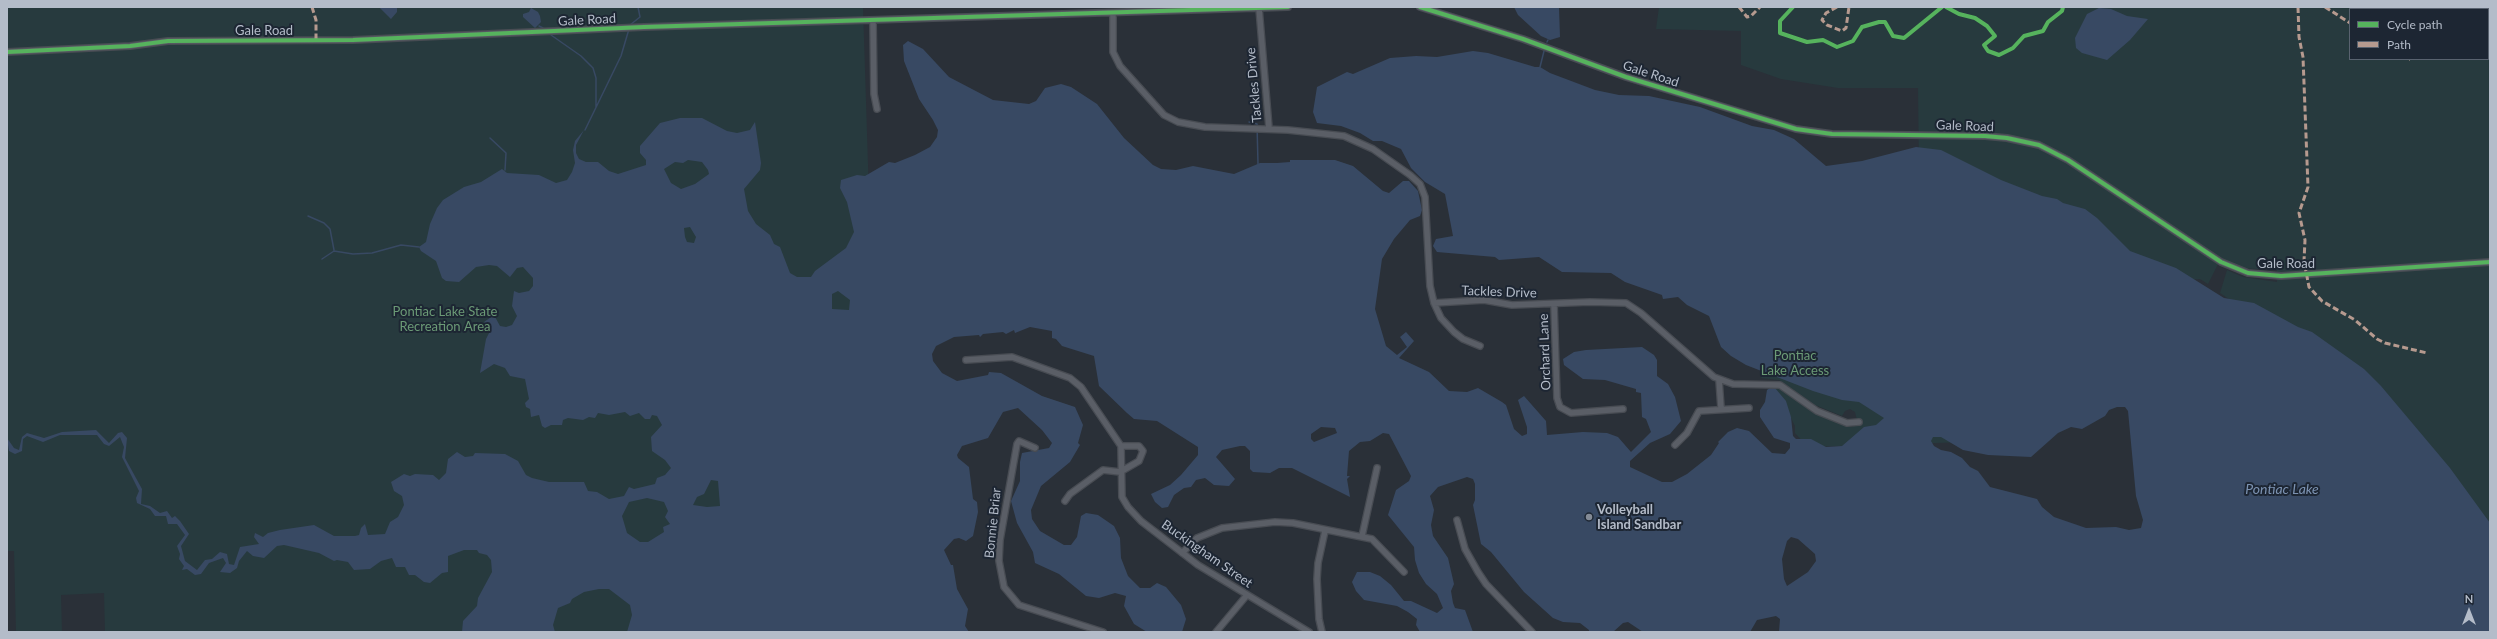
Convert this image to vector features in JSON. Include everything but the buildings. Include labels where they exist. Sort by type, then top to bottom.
[{"type":"street","name":"Gale Road","points":[[7,52],[123,47],[168,41],[353,40],[644,27],[1288,7]]},
{"type":"street","name":"Gale Road","points":[[1420,7],[1523,39],[1626,77],[1796,129],[1832,134],[1985,136],[2013,139],[2039,145],[2068,160],[2221,262],[2248,273],[2281,276],[2490,262]]},
{"type":"street","name":"Tackles Drive","points":[[1259,8],[1269,128],[1344,136],[1373,149],[1394,162],[1420,184],[1425,197],[1430,286],[1434,303],[1484,300],[1512,306],[1626,303],[1641,313],[1686,354],[1719,380],[1733,384],[1780,386],[1817,411],[1847,423],[1859,422]]},
{"type":"street","points":[[1113,13],[1113,52],[1120,66],[1164,115],[1178,122],[1191,125],[1269,128]]},
{"type":"street","points":[[873,21],[874,94],[877,109]]},
{"type":"street","points":[[1434,303],[1441,318],[1454,332],[1463,339],[1480,346]]},
{"type":"street","name":"Orchard Lane","points":[[1554,304],[1557,398],[1560,407],[1571,413],[1623,409]]},
{"type":"street","points":[[966,360],[1012,356],[1070,378],[1081,387],[1121,446],[1139,446],[1143,451],[1139,461],[1120,472],[1110,469],[1098,472],[1070,494],[1065,501]]},
{"type":"street","points":[[1719,380],[1721,408]]},
{"type":"street","points":[[1675,445],[1687,433],[1699,411],[1721,408],[1748,408]]},
{"type":"street","name":"Bonnie Briar","points":[[1035,448],[1019,441],[1016,452],[1000,540],[999,562],[1004,587],[1018,605],[1103,632]]},
{"type":"street","name":"Buckingham Street","points":[[1121,446],[1122,452],[1120,472],[1122,496],[1128,507],[1141,521],[1182,552],[1246,596],[1309,632]]},
{"type":"street","points":[[1362,536],[1377,468]]},
{"type":"street","points":[[1457,520],[1465,549],[1486,584],[1532,632]]},
{"type":"street","points":[[1182,552],[1188,544],[1207,533],[1237,526],[1287,523],[1372,539],[1404,572]]},
{"type":"street","points":[[1322,632],[1319,619],[1317,579],[1318,563],[1325,531]]},
{"type":"street","points":[[1216,632],[1246,596]]},
{"type":"green space","name":"Pontiac Lake State Recreation Area","points":[[7,7],[863,7],[873,322],[817,632],[105,632],[104,593],[61,595],[62,632],[16,632],[14,551],[7,551]]},
{"type":"green space","name":"Pontiac Lake Access","points":[[1659,7],[2490,7],[2490,632],[2245,310],[2220,293],[2227,270],[2243,277],[2277,282],[2277,270],[2239,268],[2220,260],[2208,284],[2200,279],[2031,293],[1968,442],[1808,447],[1795,433],[1795,426],[1787,410],[1768,409],[1774,385],[1818,415],[1852,427],[1857,420],[1855,412],[1850,409],[1845,411],[1842,416],[1815,405],[1779,380],[1761,378],[1815,288],[1796,166],[1919,169],[1918,88],[1838,88],[1781,79],[1741,65],[1741,31],[1656,29]]},
{"type":"water","points":[[379,7],[397,7],[397,12],[391,19]]},
{"type":"water","points":[[1514,7],[1559,7],[1560,37],[1550,40],[1541,36],[1518,15]]},
{"type":"water","points":[[531,8],[538,12],[540,16],[541,22],[535,28],[523,17],[523,14],[529,12]]},
{"type":"water","points":[[2099,8],[2111,9],[2127,16],[2148,19],[2130,40],[2107,60],[2082,53],[2076,48],[2075,38],[2087,14]]},
{"type":"water","name":"Pontiac Lake","points":[[908,41],[923,49],[949,77],[993,100],[1029,104],[1036,101],[1045,88],[1061,84],[1071,87],[1097,104],[1124,138],[1153,165],[1161,169],[1176,170],[1193,166],[1234,174],[1260,163],[1290,162],[1290,160],[1335,160],[1353,166],[1383,191],[1389,193],[1403,181],[1409,181],[1418,191],[1422,210],[1420,216],[1410,220],[1394,239],[1382,259],[1375,309],[1386,346],[1397,355],[1407,347],[1400,337],[1406,332],[1414,341],[1399,358],[1429,372],[1449,391],[1467,392],[1478,388],[1502,402],[1506,405],[1514,429],[1522,436],[1527,434],[1527,427],[1518,400],[1524,396],[1546,421],[1547,435],[1583,432],[1607,433],[1618,437],[1631,452],[1651,432],[1646,419],[1642,417],[1641,393],[1636,392],[1636,389],[1605,380],[1583,379],[1564,365],[1563,359],[1574,352],[1586,350],[1642,347],[1654,355],[1657,360],[1657,376],[1668,384],[1675,397],[1681,421],[1670,434],[1650,443],[1630,461],[1630,467],[1662,482],[1672,482],[1687,474],[1711,455],[1719,443],[1718,442],[1728,432],[1737,428],[1749,431],[1772,453],[1785,454],[1790,448],[1790,443],[1774,438],[1760,417],[1760,410],[1765,402],[1767,390],[1771,387],[1775,388],[1786,401],[1791,417],[1793,436],[1796,439],[1811,439],[1826,447],[1842,446],[1864,427],[1876,425],[1884,418],[1859,402],[1842,400],[1813,391],[1746,365],[1731,356],[1721,347],[1709,316],[1687,305],[1678,297],[1663,299],[1662,295],[1625,282],[1611,273],[1562,272],[1539,257],[1499,260],[1495,257],[1437,252],[1433,246],[1436,239],[1453,236],[1445,194],[1425,182],[1411,168],[1401,149],[1382,141],[1373,141],[1360,133],[1341,126],[1317,123],[1313,112],[1317,87],[1347,72],[1353,74],[1390,58],[1416,56],[1437,57],[1473,51],[1488,53],[1535,67],[1540,67],[1550,73],[1595,90],[1619,95],[1649,96],[1700,107],[1752,126],[1774,130],[1794,139],[1826,166],[1862,161],[1916,147],[1941,150],[2001,180],[2042,196],[2057,199],[2063,203],[2085,209],[2097,218],[2130,251],[2176,268],[2224,298],[2254,303],[2298,327],[2312,332],[2364,369],[2381,386],[2450,468],[2490,523],[2490,632],[1779,632],[1780,619],[1776,616],[1757,620],[1750,632],[1643,632],[1628,622],[1623,623],[1613,632],[1589,632],[1589,630],[1580,623],[1563,622],[1553,618],[1524,592],[1491,552],[1481,544],[1473,505],[1475,500],[1475,484],[1473,479],[1467,477],[1438,487],[1430,496],[1434,510],[1431,525],[1433,536],[1448,558],[1454,584],[1451,591],[1453,603],[1455,608],[1465,610],[1473,632],[1420,632],[1416,625],[1417,619],[1408,612],[1397,606],[1364,600],[1356,591],[1352,582],[1357,572],[1370,572],[1380,576],[1391,585],[1404,601],[1411,601],[1437,613],[1443,608],[1437,594],[1426,584],[1419,573],[1415,560],[1414,547],[1388,515],[1396,490],[1409,481],[1411,476],[1389,434],[1383,433],[1370,441],[1360,442],[1349,451],[1347,476],[1350,476],[1347,479],[1350,497],[1292,468],[1279,468],[1270,473],[1253,472],[1250,469],[1250,451],[1245,446],[1240,446],[1222,450],[1216,457],[1235,479],[1229,486],[1214,485],[1205,478],[1196,480],[1191,487],[1184,488],[1174,495],[1168,507],[1162,508],[1155,502],[1151,494],[1170,485],[1181,475],[1198,455],[1198,447],[1157,421],[1134,419],[1099,386],[1094,356],[1062,346],[1056,339],[1052,338],[1052,331],[1030,327],[1015,333],[1014,330],[1006,334],[1003,332],[983,334],[980,337],[979,335],[954,337],[936,346],[932,354],[933,361],[942,373],[957,381],[988,375],[989,372],[1001,373],[1042,396],[1075,407],[1083,425],[1078,443],[1080,445],[1070,462],[1041,486],[1031,510],[1032,519],[1040,531],[1064,545],[1071,545],[1077,537],[1081,516],[1086,513],[1098,515],[1114,526],[1120,538],[1121,558],[1128,576],[1140,588],[1150,588],[1157,583],[1166,587],[1181,605],[1186,619],[1182,632],[1147,632],[1134,624],[1124,606],[1126,596],[1115,593],[1099,598],[1086,596],[1059,574],[1035,563],[1033,552],[1017,523],[1011,501],[1020,481],[1020,462],[1022,453],[1049,448],[1052,443],[1042,430],[1018,408],[1003,412],[988,438],[962,446],[957,455],[958,458],[969,467],[973,499],[977,502],[978,512],[973,536],[966,541],[959,538],[954,539],[944,550],[951,565],[953,565],[957,589],[968,609],[965,626],[969,632],[627,632],[632,615],[630,605],[609,589],[599,589],[584,592],[572,599],[570,603],[558,608],[553,625],[555,632],[462,632],[463,621],[477,606],[478,598],[492,572],[491,560],[487,555],[479,553],[477,550],[464,550],[448,556],[448,572],[442,573],[430,583],[424,582],[415,575],[409,575],[405,567],[396,567],[392,558],[381,561],[370,569],[354,570],[348,562],[337,560],[334,561],[319,553],[284,545],[277,546],[264,558],[253,556],[247,551],[239,561],[237,568],[230,573],[220,572],[226,563],[223,558],[209,563],[201,574],[195,575],[187,569],[182,570],[184,566],[179,559],[180,554],[177,546],[185,535],[177,524],[168,524],[166,516],[155,516],[150,509],[137,503],[136,498],[139,491],[122,457],[124,447],[120,437],[109,446],[104,444],[97,435],[60,435],[43,442],[27,436],[23,439],[22,451],[15,454],[9,451],[7,438],[14,448],[19,450],[22,437],[27,433],[44,438],[62,432],[96,430],[109,443],[118,433],[122,432],[127,438],[125,458],[142,489],[141,504],[150,506],[160,513],[167,511],[172,518],[175,516],[180,521],[189,534],[181,546],[185,561],[197,570],[205,560],[212,559],[220,552],[227,554],[229,564],[234,565],[240,547],[259,544],[254,537],[255,533],[263,537],[268,533],[280,530],[314,525],[334,536],[355,536],[359,535],[361,528],[365,524],[368,535],[385,534],[390,522],[398,517],[404,505],[402,496],[394,491],[391,482],[404,474],[410,476],[415,474],[433,475],[439,480],[446,473],[448,459],[457,452],[465,457],[473,456],[475,453],[505,454],[518,461],[526,475],[532,478],[549,482],[584,482],[588,491],[597,492],[609,499],[624,496],[629,487],[634,489],[655,484],[657,478],[665,475],[671,468],[665,460],[652,451],[651,437],[662,425],[657,416],[652,415],[650,419],[645,419],[639,413],[630,416],[625,412],[609,415],[598,413],[595,418],[589,417],[583,420],[568,418],[563,420],[562,425],[551,425],[545,428],[542,426],[539,415],[531,417],[530,409],[526,407],[525,403],[529,399],[525,379],[510,376],[505,368],[494,364],[480,373],[486,339],[491,329],[484,322],[494,315],[500,326],[506,327],[512,325],[517,316],[512,306],[514,291],[519,293],[529,291],[533,286],[533,278],[523,267],[517,268],[510,277],[497,266],[489,265],[476,267],[459,282],[446,281],[442,278],[436,261],[421,251],[419,247],[426,242],[430,224],[437,208],[443,200],[464,187],[481,182],[502,169],[507,173],[539,175],[556,183],[567,180],[575,163],[573,150],[575,141],[584,130],[576,145],[576,153],[579,159],[586,162],[598,162],[609,171],[618,174],[646,165],[646,160],[640,153],[640,146],[660,123],[680,118],[702,118],[727,131],[737,133],[750,130],[755,122],[761,163],[760,170],[744,189],[748,211],[756,224],[770,235],[774,244],[780,247],[790,273],[797,277],[811,277],[815,271],[846,248],[854,232],[847,202],[840,188],[841,180],[857,175],[865,176],[889,162],[895,163],[915,155],[930,147],[937,137],[938,130],[919,99],[904,61],[903,45]],"holes":[[[688,160],[702,162],[709,174],[695,184],[681,189],[671,183],[664,169],[675,162],[683,163]],[[690,227],[696,237],[694,243],[687,242],[684,228]],[[838,291],[850,300],[849,310],[832,309],[832,294]],[[2117,407],[2125,407],[2128,411],[2136,496],[2143,520],[2141,528],[2129,530],[2116,527],[2086,528],[2054,517],[2042,507],[2037,499],[1990,487],[1978,471],[1970,467],[1962,458],[1951,452],[1941,450],[1934,446],[1931,441],[1933,437],[1941,437],[1963,450],[1988,455],[2031,457],[2058,433],[2071,427],[2082,429],[2105,416],[2109,410]],[[1321,427],[1335,428],[1337,433],[1314,442],[1311,439],[1311,434]],[[711,480],[718,481],[720,506],[707,507],[693,505],[697,497],[704,494]],[[647,498],[664,502],[668,511],[665,517],[670,524],[663,527],[664,532],[648,542],[640,542],[627,533],[622,516],[629,502]],[[1791,537],[1798,539],[1815,554],[1816,561],[1808,572],[1787,586],[1784,579],[1782,559],[1787,541]]]},
{"type":"waterway","points":[[630,25],[640,17],[638,7]]},
{"type":"waterway","points":[[539,26],[543,28]]},
{"type":"waterway","points":[[585,130],[621,56],[629,29]]},
{"type":"waterway","points":[[551,35],[581,56],[593,68],[596,78],[596,107]]},
{"type":"waterway","points":[[1540,67],[1544,51]]},
{"type":"waterway","points":[[1249,122],[1257,124],[1258,164]]},
{"type":"waterway","points":[[490,138],[506,153],[505,170]]},
{"type":"waterway","points":[[308,216],[324,223],[330,229],[334,250]]},
{"type":"waterway","points":[[322,259],[334,251],[353,254],[372,253],[401,245],[419,247]]},
{"type":"marked path","points":[[312,7],[316,20],[316,41]]},
{"type":"marked path","points":[[1739,7],[1747,17],[1751,16],[1760,7]]},
{"type":"marked path","points":[[1837,7],[1826,13],[1822,20],[1827,25],[1842,31],[1846,28],[1849,7]]},
{"type":"marked path","points":[[2298,7],[2299,37],[2303,57],[2308,187],[2299,213],[2305,240],[2304,261],[2309,287],[2322,301],[2355,320],[2377,339],[2385,343],[2427,353]]},
{"type":"marked path","points":[[2325,7],[2349,22]]},
{"type":"cycle path","points":[[7,52],[130,46],[168,41],[353,40],[644,27],[1288,7]]},
{"type":"cycle path","points":[[1420,7],[1523,39],[1626,77],[1796,129],[1832,134],[1985,136],[2007,138],[2039,145],[2068,160],[2221,262],[2248,273],[2281,276],[2490,262]]},
{"type":"cycle path","points":[[1793,7],[1780,21],[1780,33],[1807,42],[1823,40],[1837,47],[1853,41],[1862,27],[1879,22],[1885,22],[1893,36],[1904,38],[1942,7]]},
{"type":"cycle path","points":[[1946,7],[1959,14],[1975,18],[1987,26],[1995,36],[1984,45],[1988,51],[1999,55],[2013,48],[2024,36],[2043,31],[2048,22],[2062,11],[2063,7]]},
{"type":"place","name":"Volleyball Island Sandbar","points":[[1589,517]]}]
